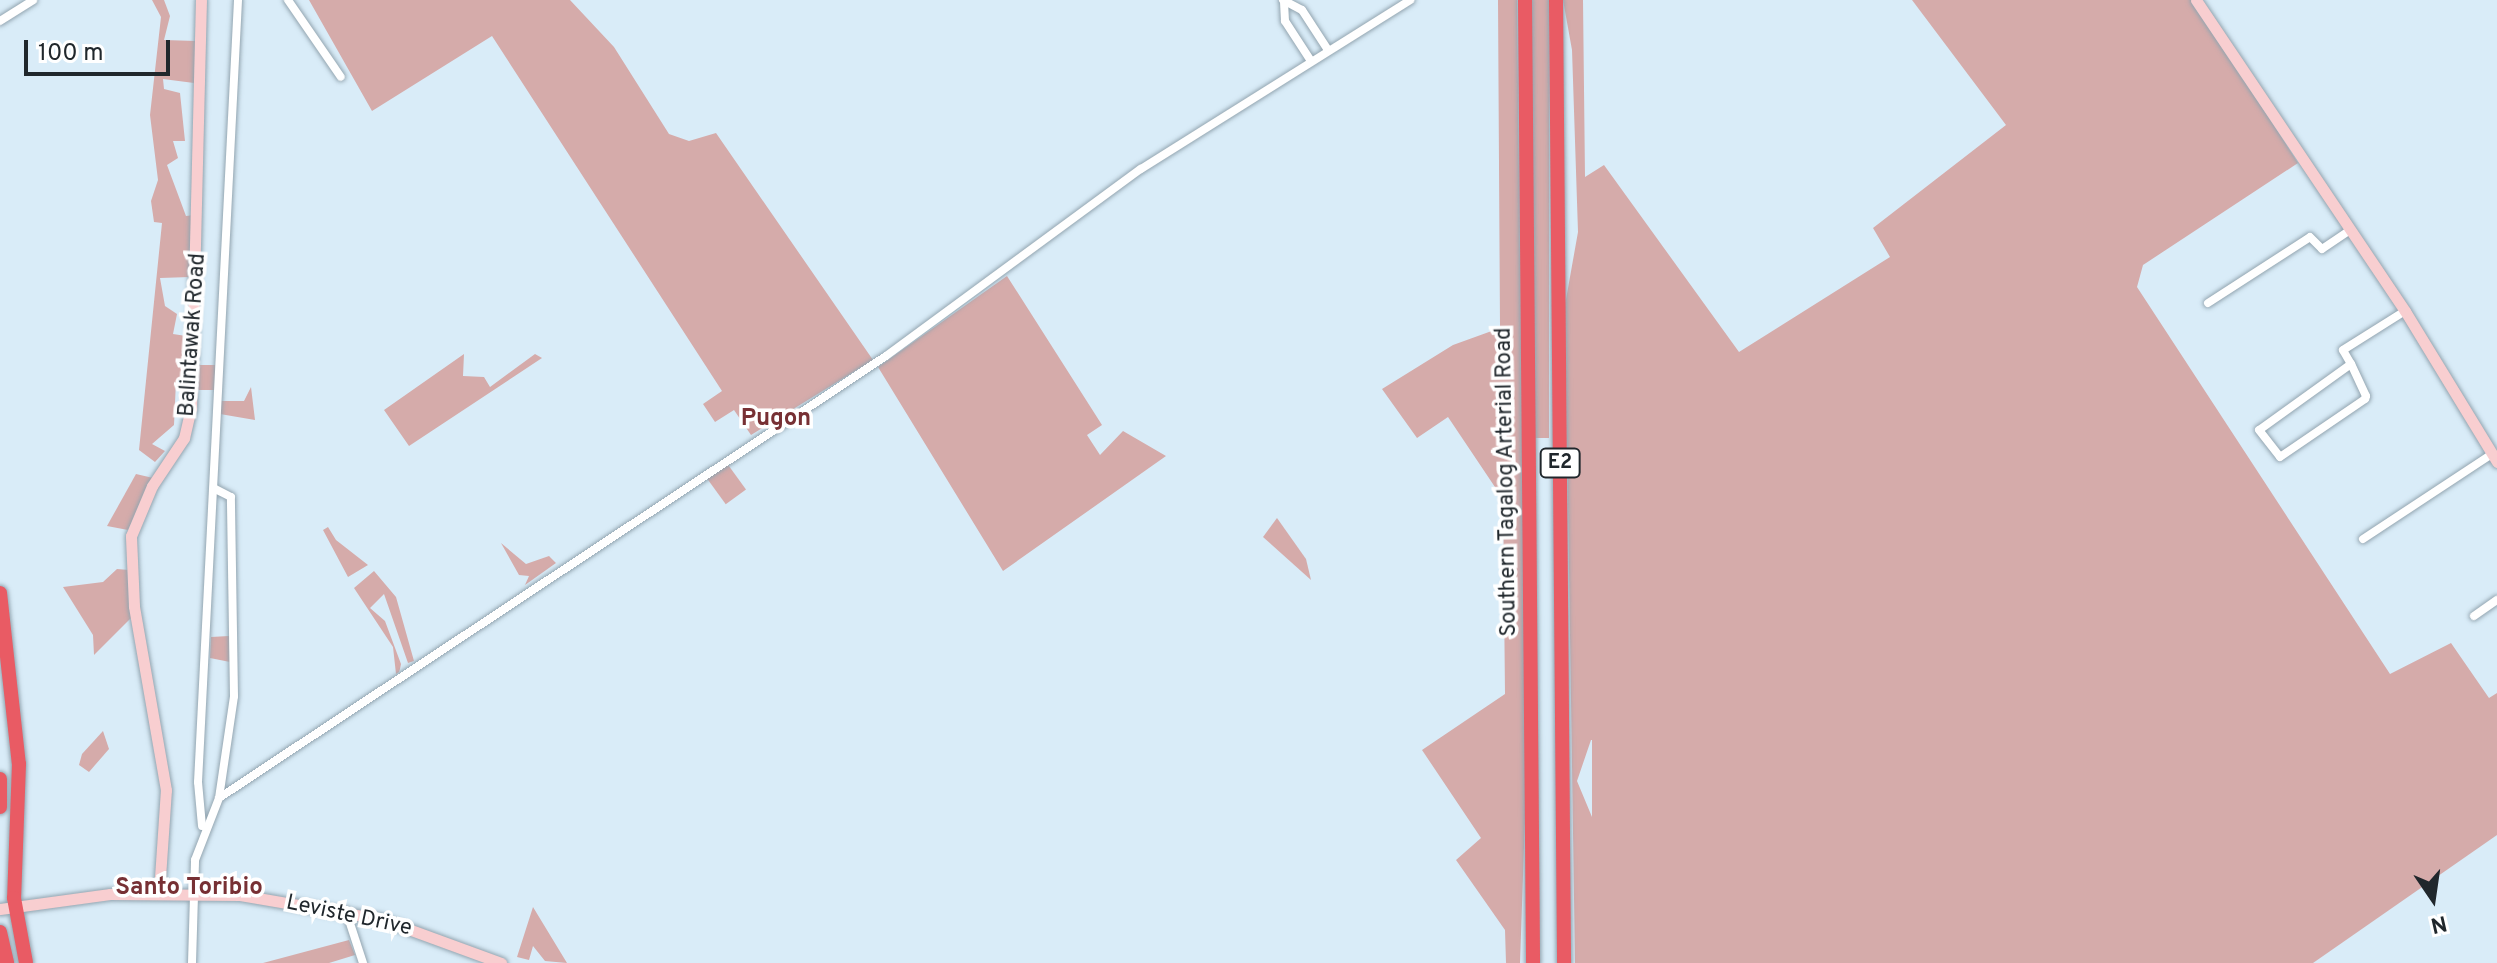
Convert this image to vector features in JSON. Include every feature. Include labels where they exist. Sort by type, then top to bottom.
[{"type":"highway","name":"Southern Tagalog Arterial Road","points":[[1525,0],[1533,963]]},
{"type":"highway","name":"E2","points":[[1556,0],[1564,963]]},
{"type":"highway","points":[[0,593],[19,764],[8,908],[26,963]]},
{"type":"highway","points":[[0,779],[0,807]]},
{"type":"highway","points":[[0,932],[7,963]]},
{"type":"street","points":[[0,21],[33,0]]},
{"type":"street","name":"Balintawak Road","points":[[159,892],[166,790],[134,606],[131,536],[152,486],[184,438],[191,404],[201,0]]},
{"type":"street","points":[[192,963],[192,892],[202,826],[198,782],[238,0]]},
{"type":"street","points":[[288,0],[341,77]]},
{"type":"street","points":[[219,798],[886,356],[1089,205],[1410,0]]},
{"type":"street","points":[[2196,0],[2405,311],[2494,458],[2363,539]]},
{"type":"street","points":[[1311,61],[1285,21],[1284,1],[1302,10],[1328,50]]},
{"type":"street","points":[[2208,303],[2310,237],[2322,249],[2350,230]]},
{"type":"street","points":[[2351,364],[2259,430],[2280,457],[2366,398],[2344,348],[2405,311]]},
{"type":"street","points":[[202,826],[219,798],[234,696],[231,497],[215,489]]},
{"type":"street","points":[[2474,616],[2497,600]]},
{"type":"street","name":"Leviste Drive","points":[[8,908],[159,892],[192,892],[346,911],[501,963]]},
{"type":"street","points":[[346,911],[363,963]]},
{"type":"shaded area","points":[[152,0],[164,0],[170,16],[164,40],[196,41],[194,83],[163,79],[164,89],[180,93],[185,141],[173,141],[178,158],[167,165],[186,216],[194,215],[190,277],[160,278],[165,306],[177,314],[173,334],[186,336],[185,378],[176,381],[174,425],[152,444],[165,451],[155,462],[139,450],[162,223],[154,222],[151,201],[158,180],[150,115],[161,17]]},
{"type":"shaded area","points":[[309,0],[570,0],[614,47],[669,134],[689,141],[716,133],[873,360],[751,435],[734,410],[715,422],[703,404],[722,391],[492,36],[372,111]]},
{"type":"shaded area","points":[[1498,0],[1517,0],[1526,788],[1520,963],[1506,963],[1505,930],[1456,860],[1481,838],[1422,750],[1505,694],[1503,499],[1448,417],[1417,438],[1382,389],[1453,345],[1500,328]]},
{"type":"shaded area","points":[[1530,0],[1549,0],[1549,438],[1530,438]]},
{"type":"shaded area","points":[[1563,0],[1583,0],[1585,177],[1604,165],[1739,352],[1890,257],[1873,228],[2006,125],[1912,0],[2194,0],[2298,163],[2143,265],[2137,287],[2390,674],[2451,643],[2489,698],[2497,693],[2497,835],[2313,963],[1575,963],[1565,305],[1578,232],[1572,50]],"holes":[[[1592,740],[1592,817],[1577,781]]]},
{"type":"shaded area","points":[[1007,276],[1102,425],[1087,435],[1100,455],[1123,431],[1166,456],[1003,571],[878,367]]},
{"type":"shaded area","points":[[464,354],[463,376],[484,377],[490,387],[535,354],[542,358],[409,446],[384,410]]},
{"type":"shaded area","points":[[197,365],[215,365],[215,390],[197,390]]},
{"type":"shaded area","points":[[251,387],[255,420],[220,414],[221,401],[244,401]]},
{"type":"shaded area","points":[[726,462],[746,490],[726,504],[706,477]]},
{"type":"shaded area","points":[[136,474],[153,478],[128,530],[107,526]]},
{"type":"shaded area","points":[[1277,518],[1306,559],[1311,580],[1263,537]]},
{"type":"shaded area","points":[[328,527],[336,540],[368,565],[348,577],[323,530]]},
{"type":"shaded area","points":[[501,543],[526,564],[549,556],[556,563],[525,585],[529,576],[519,575]]},
{"type":"shaded area","points":[[117,569],[129,570],[132,617],[94,655],[93,635],[63,587],[103,582]]},
{"type":"shaded area","points":[[374,571],[396,597],[414,661],[408,663],[384,594],[370,608],[385,621],[401,664],[396,674],[393,647],[354,588]]},
{"type":"shaded area","points":[[229,636],[230,662],[210,658],[211,637]]},
{"type":"shaded area","points":[[103,731],[109,749],[89,772],[79,765],[82,754]]},
{"type":"shaded area","points":[[533,907],[567,963],[545,961],[533,946],[529,960],[517,957]]},
{"type":"shaded area","points":[[349,940],[355,955],[329,963],[263,963]]},
{"type":"district","name":"Pugon","points":[[776,420]]},
{"type":"district","name":"Santo Toribio","points":[[189,889]]}]
